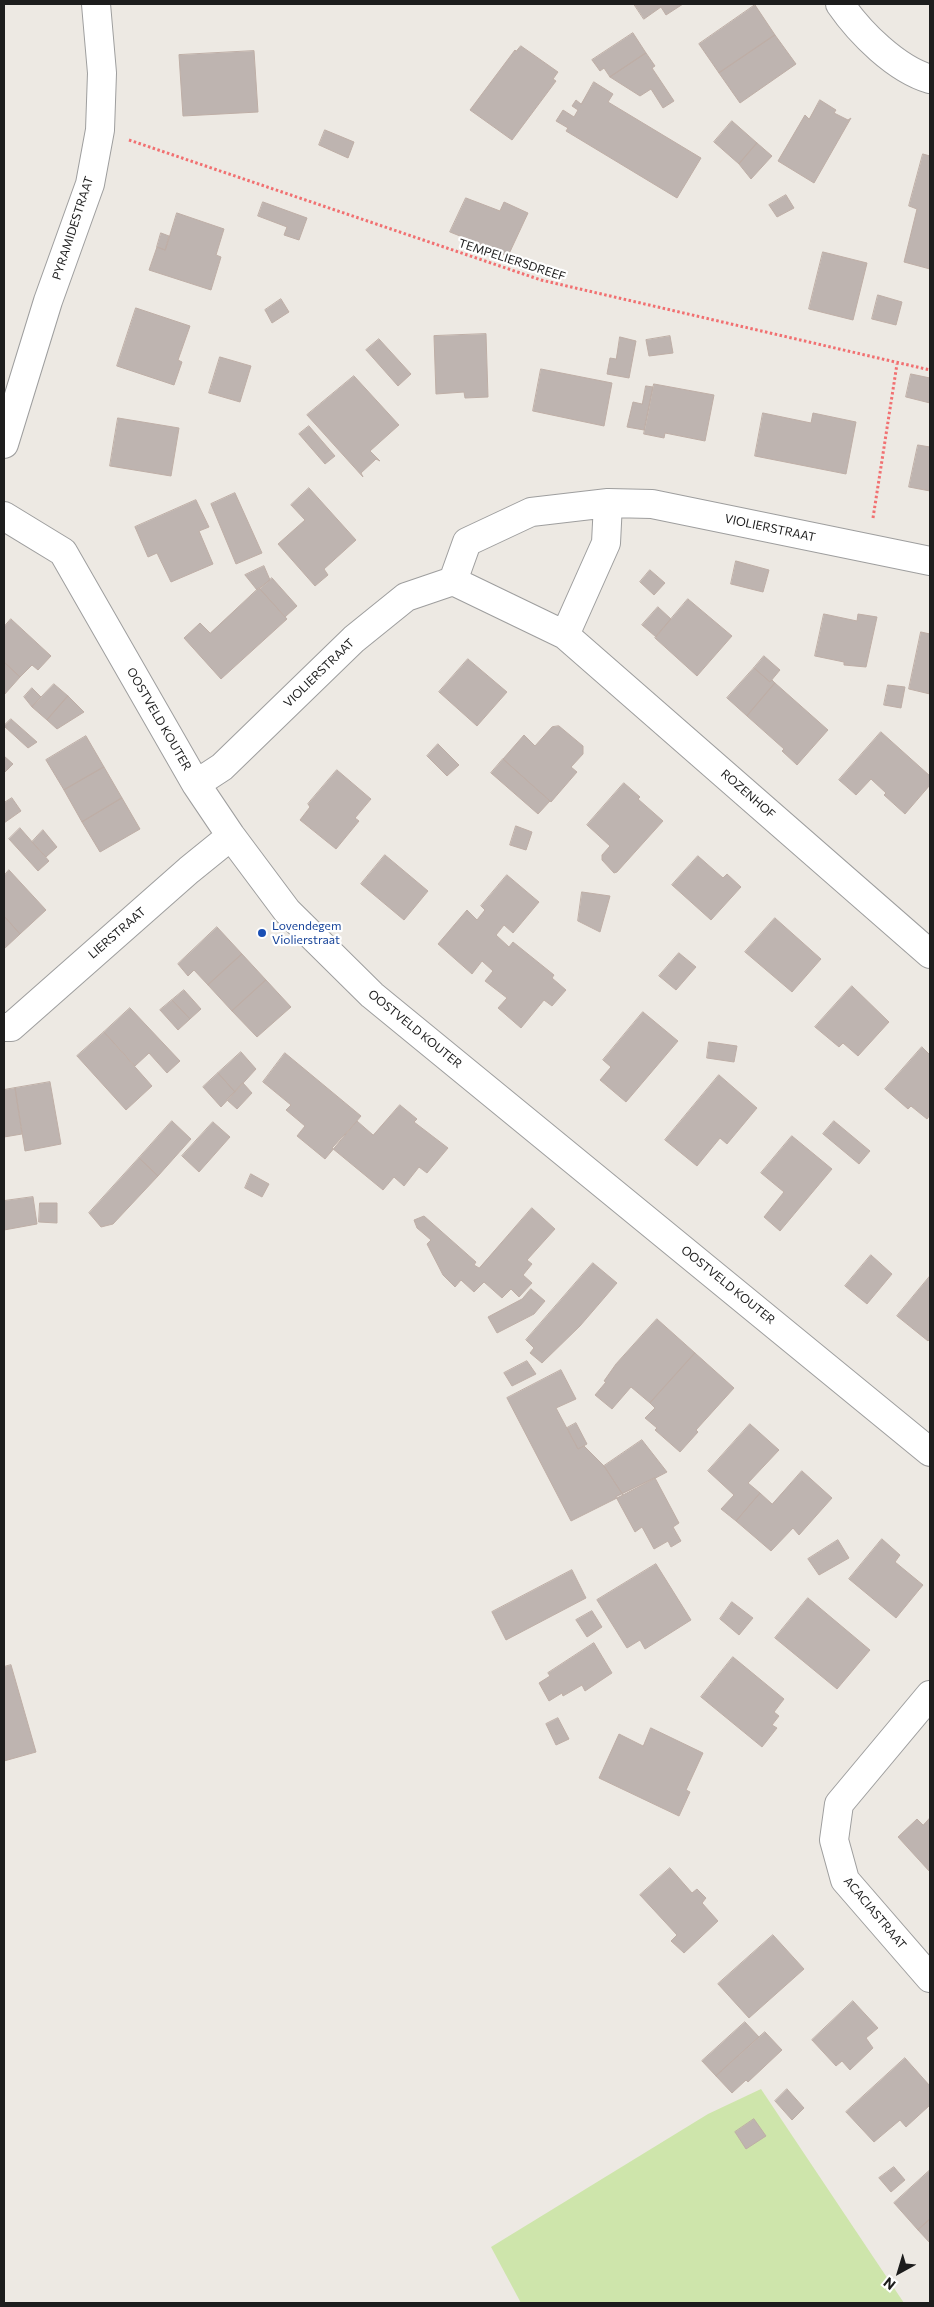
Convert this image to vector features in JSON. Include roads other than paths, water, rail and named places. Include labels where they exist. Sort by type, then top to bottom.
[{"type":"street","name":"PYRAMIDESTRAAT","points":[[4,444],[48,301],[90,184],[100,130],[102,73],[96,4]]},
{"type":"street","points":[[840,4],[876,46],[920,76],[930,79]]},
{"type":"street","points":[[565,635],[606,543],[608,503]]},
{"type":"street","name":"VIOLIERSTRAAT","points":[[196,784],[222,767],[354,639],[406,597],[454,581],[467,542],[532,512],[608,503],[652,504],[930,561]]},
{"type":"street","name":"OOSTVELD KOUTER","points":[[4,516],[63,552],[196,784],[231,836],[287,911],[372,995],[928,1446]]},
{"type":"street","name":"ROZENHOF","points":[[454,581],[565,635],[930,954]]},
{"type":"street","name":"LIERSTRAAT","points":[[4,1027],[11,1027],[189,870],[231,836]]},
{"type":"street","name":"ACACIASTRAAT","points":[[930,1695],[839,1804],[834,1840],[845,1880],[930,1978]]},
{"type":"place","name":"Lovendegem Violierstraat","points":[[262,933]]}]
